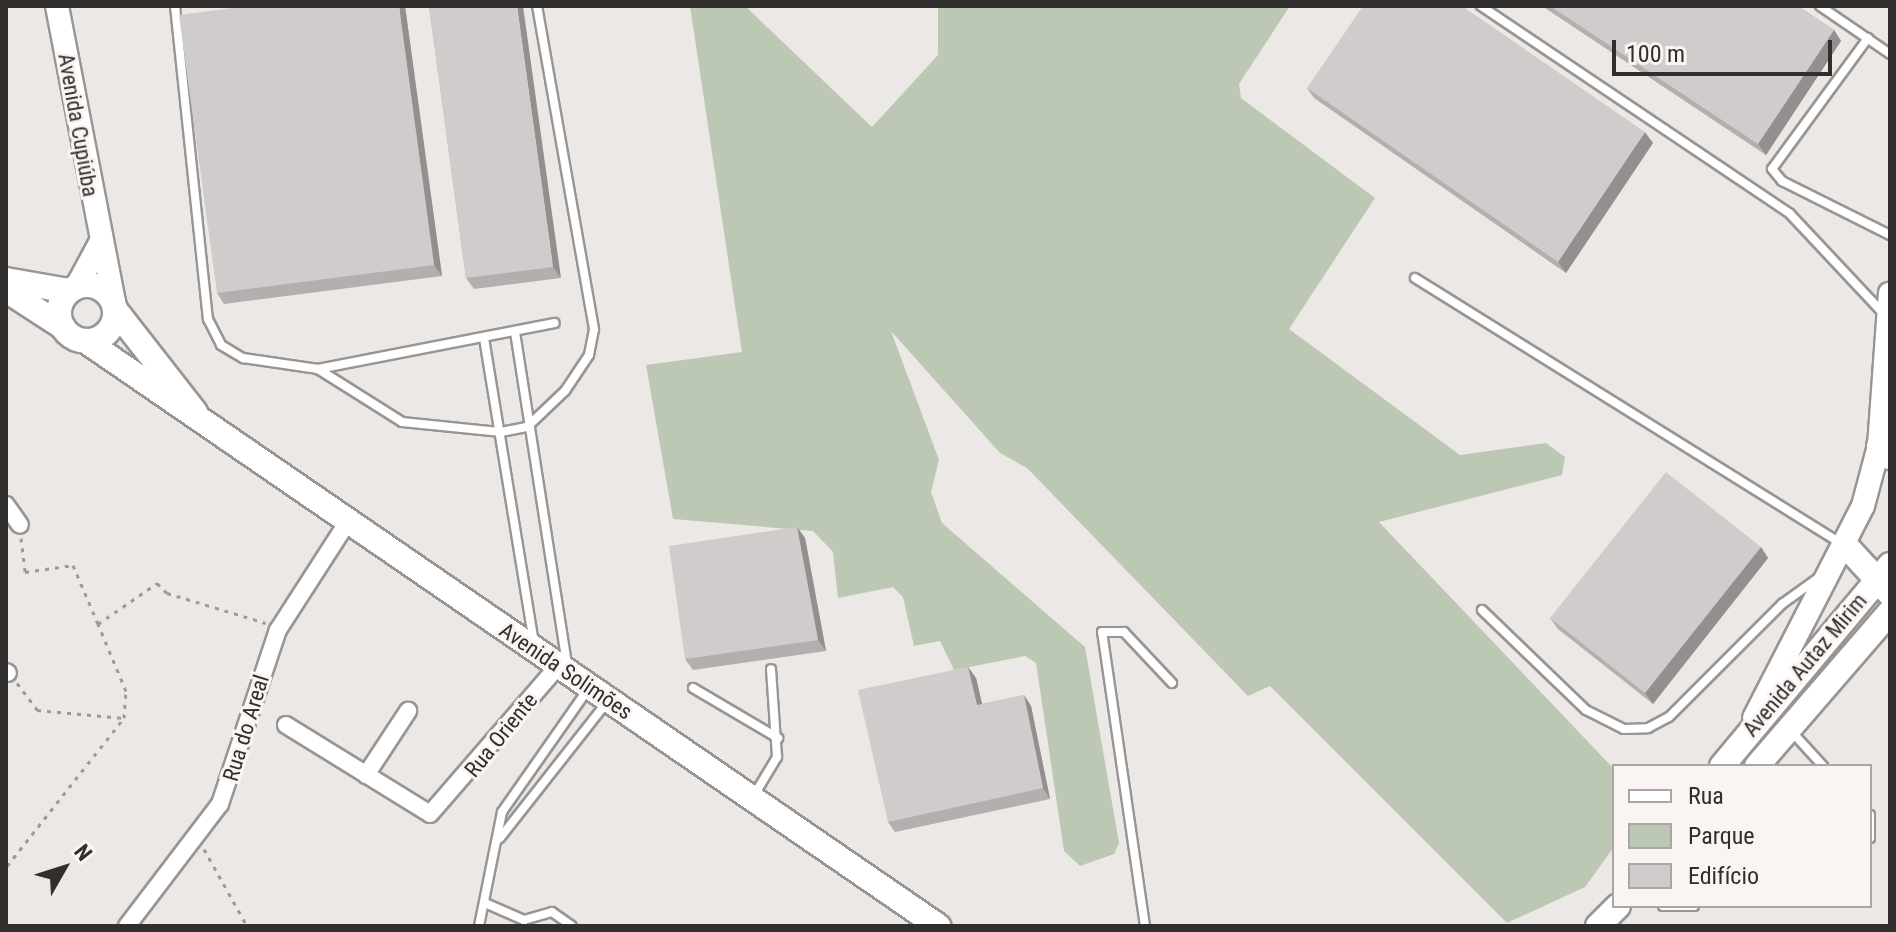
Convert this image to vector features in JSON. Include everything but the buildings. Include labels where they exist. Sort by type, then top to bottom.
[{"type":"main road","points":[[99,287],[115,307],[108,333],[86,341],[8,293],[99,287]]},
{"type":"main road","points":[[63,327],[61,302],[73,289]]},
{"type":"main road","name":"Avenida Solimões","points":[[115,307],[196,414]]},
{"type":"main road","name":"Avenida Solimões","points":[[86,341],[938,926]]},
{"type":"main road","points":[[1841,558],[1886,579]]},
{"type":"main road","name":"Avenida Autaz Mirim","points":[[1723,764],[1746,733],[1886,579]]},
{"type":"main road","name":"Avenida Autaz Mirim","points":[[1759,764],[1890,612]]},
{"type":"street","name":"Avenida Cupiúba","points":[[57,6],[99,245],[115,307]]},
{"type":"street","points":[[73,289],[99,245]]},
{"type":"street","points":[[1746,733],[1841,558],[1886,451],[1890,293]]},
{"type":"street","points":[[6,505],[20,525]]},
{"type":"street","name":"Rua do Areal","points":[[127,926],[198,837],[229,786],[278,630],[349,520]]},
{"type":"street","name":"Rua Oriente","points":[[366,775],[415,810],[430,814],[445,804],[563,669]]},
{"type":"street","points":[[286,725],[366,775],[408,711]]},
{"type":"lane","points":[[175,6],[214,335],[243,358],[318,369],[555,323]]},
{"type":"lane","points":[[318,369],[402,422],[501,432],[527,427],[578,372],[594,329],[537,6]]},
{"type":"lane","points":[[1481,6],[1790,214],[1887,318]]},
{"type":"lane","points":[[1820,6],[1890,54]]},
{"type":"lane","points":[[1868,38],[1772,169],[1782,181],[1890,235]]},
{"type":"lane","points":[[1415,278],[1841,558],[1802,586],[1669,717],[1648,728],[1624,729],[1586,710],[1482,610]]},
{"type":"lane","points":[[515,332],[563,669]]},
{"type":"lane","points":[[484,338],[535,650]]},
{"type":"lane","points":[[1145,926],[1102,632],[1124,632],[1172,683]]},
{"type":"lane","points":[[752,798],[777,757],[771,669]]},
{"type":"lane","points":[[693,688],[778,738]]},
{"type":"lane","points":[[500,838],[598,694]]},
{"type":"lane","points":[[479,926],[509,801],[598,694]]},
{"type":"lane","points":[[1788,729],[1821,764]]},
{"type":"lane","points":[[485,903],[522,923],[552,912],[572,926]]},
{"type":"path","points":[[7,866],[124,718],[126,691],[73,565],[25,572],[20,525]]},
{"type":"path","points":[[98,624],[157,583],[167,593],[216,603],[278,630]]},
{"type":"path","points":[[7,672],[37,710],[124,718]]},
{"type":"path","points":[[198,837],[247,926]]},
{"type":"green space","points":[[690,6],[745,6],[872,127],[938,55],[938,6],[1290,6],[1239,84],[1241,98],[1375,198],[1289,329],[1460,455],[1546,443],[1565,457],[1562,475],[1379,522],[1612,767],[1612,850],[1585,887],[1507,923],[1270,686],[1248,696],[1027,468],[1000,453],[891,331],[939,460],[931,492],[942,523],[1085,647],[1119,843],[1114,854],[1080,866],[1064,851],[1036,663],[1025,656],[954,670],[940,641],[914,646],[903,597],[893,587],[838,598],[833,552],[813,531],[673,519],[646,365],[742,352]]}]
